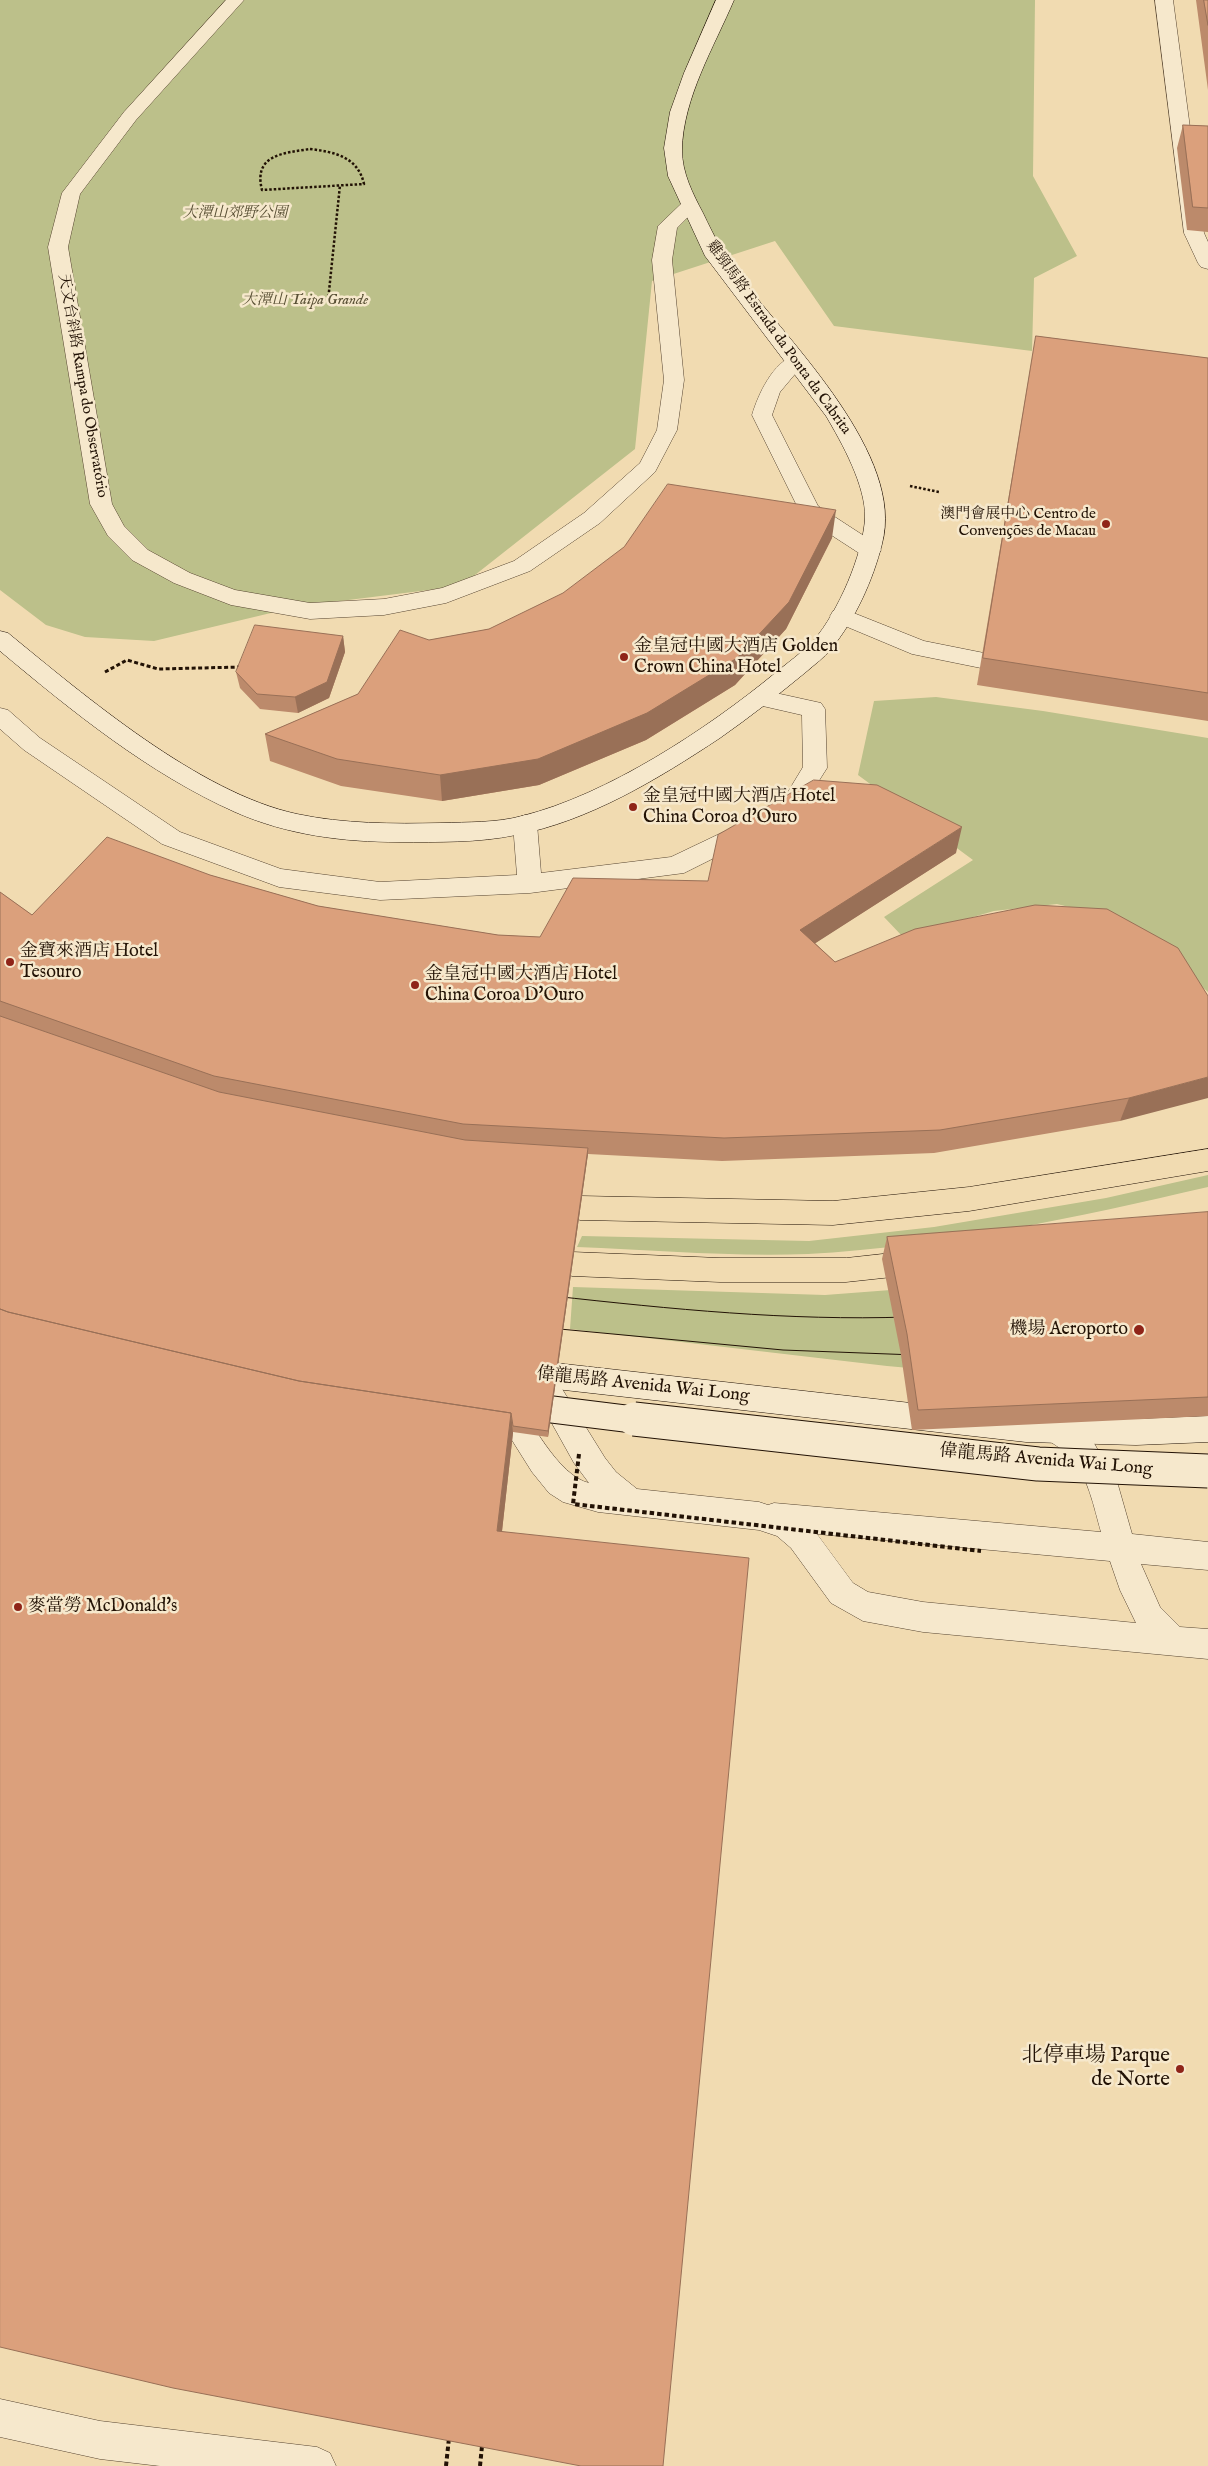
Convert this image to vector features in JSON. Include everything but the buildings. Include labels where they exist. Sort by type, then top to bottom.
[{"type":"main road","points":[[580,1208],[833,1213],[969,1199],[1208,1160]]},
{"type":"main road","points":[[572,1264],[720,1270],[846,1270],[941,1260]]},
{"type":"street","name":"天文台斜路 Rampa do Observatório","points":[[235,0],[130,116],[71,193],[58,247],[101,504],[116,531],[140,555],[182,578],[231,596],[310,611],[384,607],[446,595],[522,566],[592,518],[648,467],[667,430],[674,380],[662,260],[668,226],[689,206]]},
{"type":"street","name":"雞頸馬路 Estrada da Ponta da Cabrita","points":[[0,639],[68,695],[157,757],[202,785],[247,807],[275,818],[326,829],[372,833],[467,832],[525,824],[596,798],[633,781],[669,760],[762,698],[820,647],[841,616],[856,588],[870,550],[876,514],[859,455],[848,432],[796,360],[714,255],[689,206],[674,168],[673,149],[676,118],[725,0]]},
{"type":"street","points":[[1164,0],[1194,233],[1208,264]]},
{"type":"street","points":[[796,360],[770,390],[762,415],[810,511],[870,550]]},
{"type":"street","points":[[841,616],[920,648],[981,660]]},
{"type":"street","points":[[0,716],[32,744],[171,838],[279,878],[380,891],[530,884],[675,866],[788,811],[815,768],[814,709],[762,698]]},
{"type":"street","points":[[525,824],[530,884]]},
{"type":"street","points":[[530,1374],[544,1385],[592,1463],[607,1482],[617,1494],[632,1502]]},
{"type":"street","name":"偉龍馬路 Avenida Wai Long","points":[[486,1382],[530,1374],[1057,1431],[1136,1432],[1208,1429]]},
{"type":"street","points":[[486,1382],[520,1427],[554,1478],[565,1489],[579,1495],[759,1516],[928,1529],[1208,1556]]},
{"type":"street","name":"偉龍馬路 Avenida Wai Long","points":[[486,1382],[584,1414],[1038,1464],[1208,1471]]},
{"type":"street","points":[[1057,1431],[1081,1447],[1103,1485],[1120,1548],[1135,1590],[1149,1617],[1174,1642]]},
{"type":"street","points":[[759,1516],[787,1526],[802,1538],[842,1593],[863,1606],[932,1618],[1208,1644]]},
{"type":"street","points":[[0,2418],[100,2440],[317,2466]]},
{"type":"path","points":[[292,151],[328,151],[350,159],[363,173],[364,184],[340,185],[262,190],[258,173],[262,164],[276,156],[292,151]]},
{"type":"path","points":[[328,301],[340,185]]},
{"type":"path","points":[[907,485],[939,492]]},
{"type":"path","points":[[68,695],[127,660],[152,669],[248,667]]},
{"type":"path","points":[[577,1467],[573,1504],[981,1551]]},
{"type":"path","points":[[446,2466],[450,2432]]},
{"type":"path","points":[[480,2466],[482,2446]]},
{"type":"green space","name":"大潭山 Taipa Grande","points":[[0,0],[1035,0],[1033,176],[1077,256],[1034,278],[1032,351],[834,326],[775,241],[652,281],[635,449],[461,586],[300,606],[154,641],[85,637],[46,625],[0,590]]},
{"type":"green space","points":[[936,697],[1043,711],[1208,738],[1208,992],[1129,922],[1057,904],[994,911],[903,937],[884,917],[973,860],[858,775],[874,701]]},
{"type":"green space","points":[[1208,1175],[1208,1187],[1060,1220],[908,1245],[779,1255],[577,1247],[582,1236],[809,1241],[934,1227],[1106,1198]]},
{"type":"green space","points":[[996,1282],[1021,1378],[887,1366],[570,1329],[573,1287],[825,1295]]},
{"type":"tram line","points":[[553,1296],[774,1316],[907,1317]]},
{"type":"tram line","points":[[549,1328],[783,1350],[915,1355]]},
{"type":"place","name":"澳門會展中心 Centro de Convenções de Macau","points":[[1106,524]]},
{"type":"place","name":"金皇冠中國大酒店 Golden Crown China Hotel","points":[[624,657]]},
{"type":"place","name":"金皇冠中國大酒店 Hotel China Coroa d'Ouro","points":[[633,807]]},
{"type":"place","name":"金寶來酒店 Hotel Tesouro","points":[[10,962]]},
{"type":"place","name":"金皇冠中國大酒店 Hotel China Coroa D'Ouro","points":[[415,985]]},
{"type":"place","name":"機場 Aeroporto","points":[[1139,1330]]},
{"type":"place","name":"麥當勞 McDonald's","points":[[18,1607]]},
{"type":"place","name":"北停車場 Parque de Norte","points":[[1180,2069]]},
{"type":"park label","name":"大潭山郊野公園","points":[[235,214]]}]
